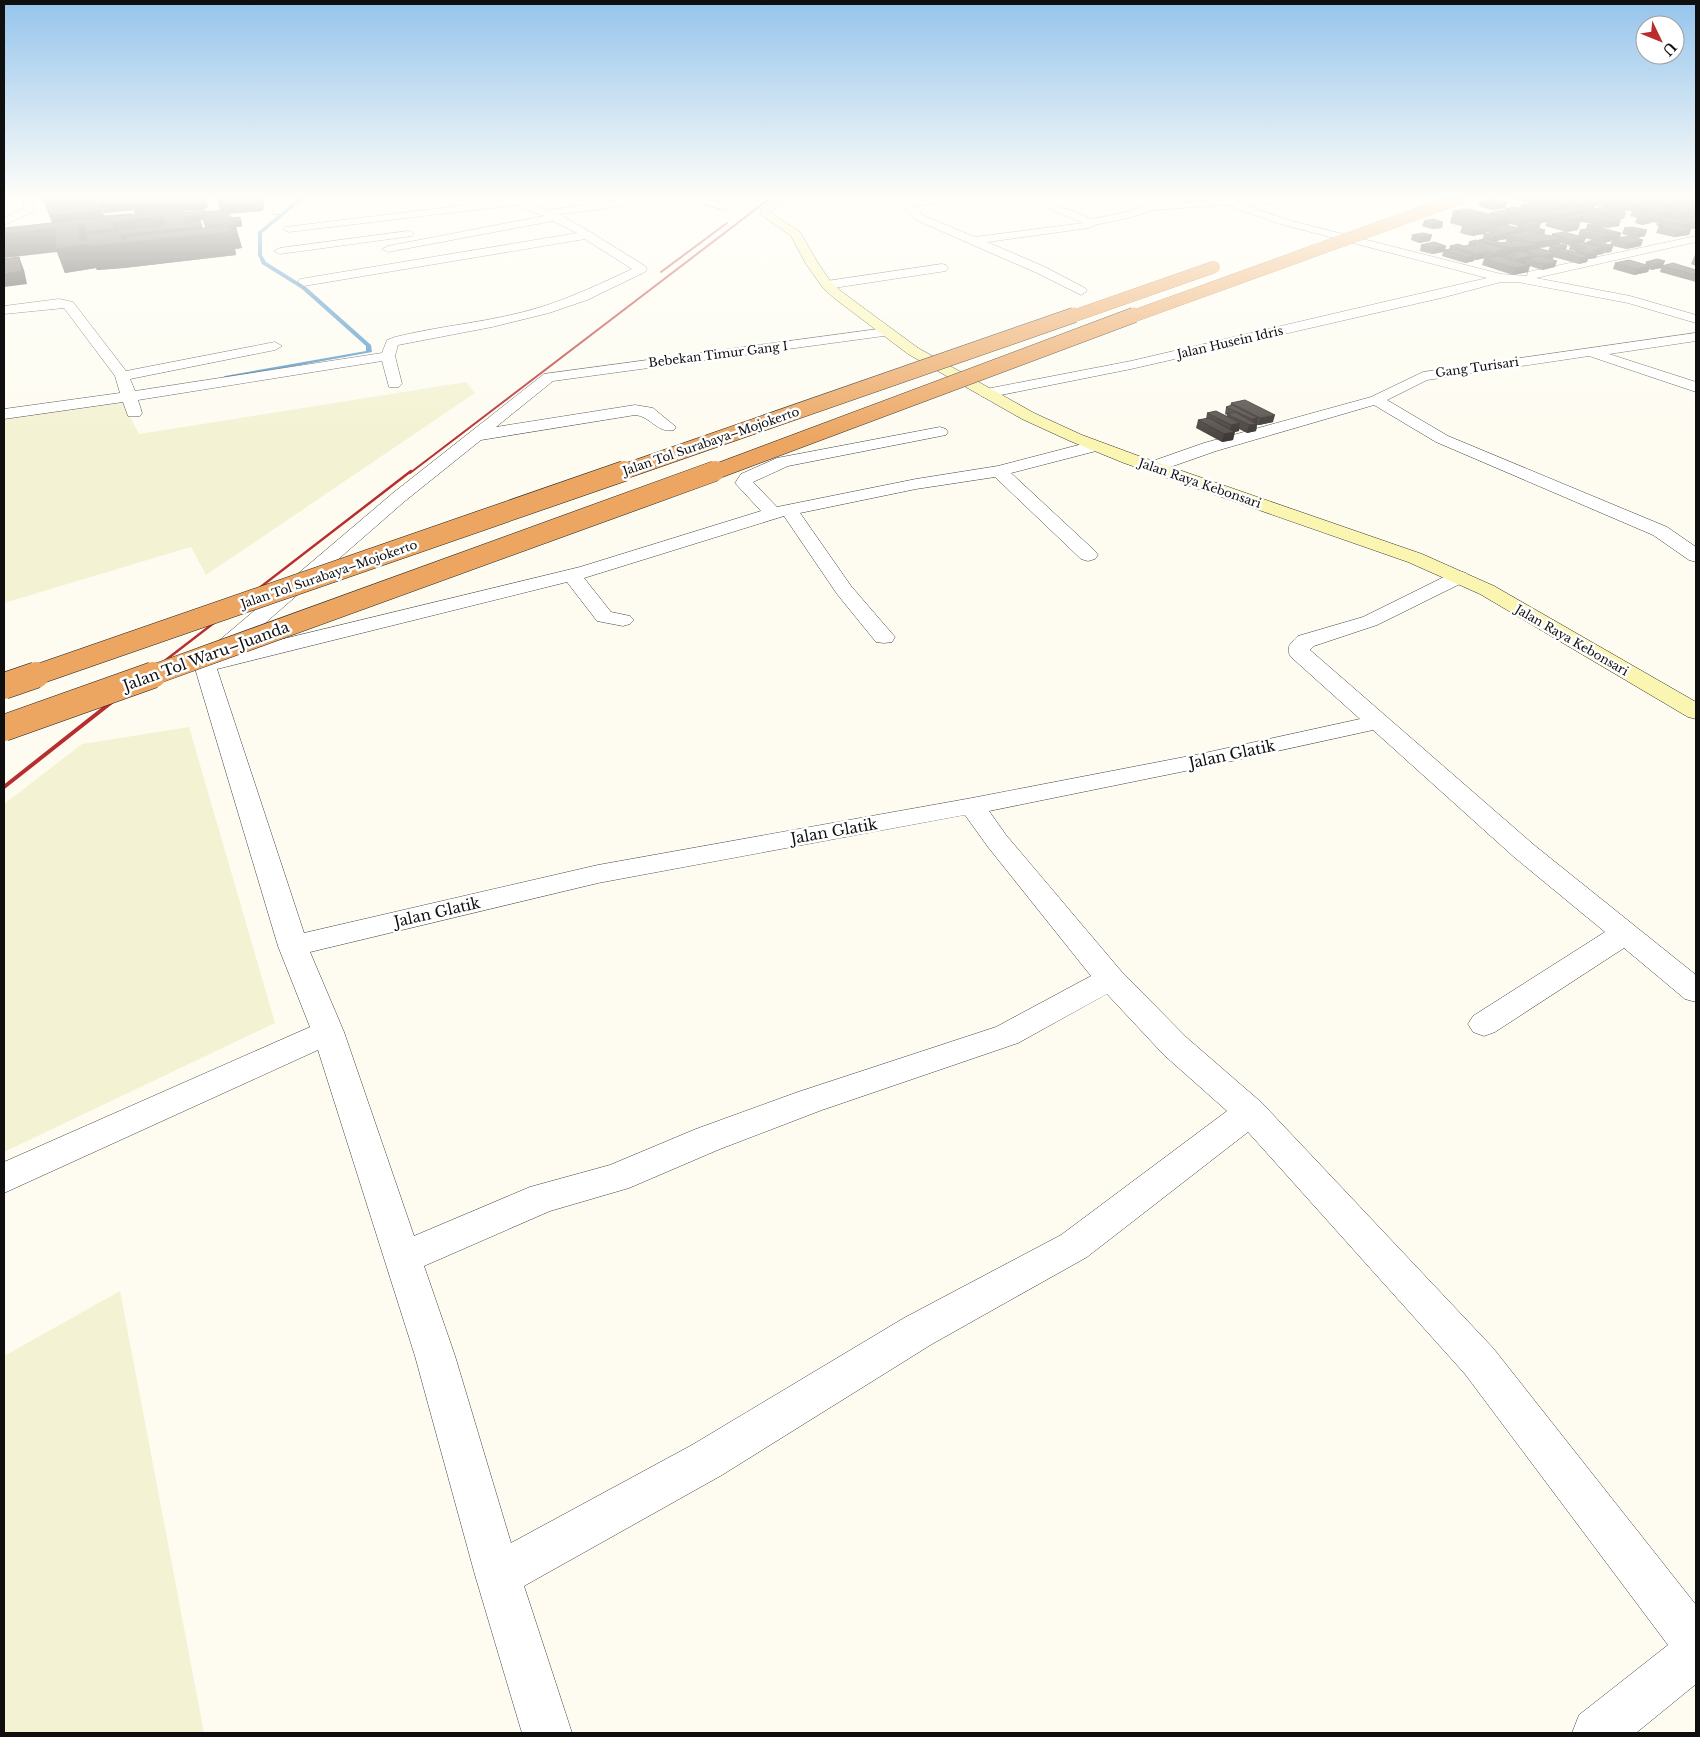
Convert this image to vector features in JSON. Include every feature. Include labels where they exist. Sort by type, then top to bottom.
[{"type":"highway","name":"Jalan Tol Surabaya–Mojokerto","points":[[4,686],[1185,277]]},
{"type":"highway","name":"Jalan Tol Surabaya–Mojokerto","points":[[408,584],[1242,277]]},
{"type":"highway","name":"Jalan Tol Waru–Juanda","points":[[4,728],[408,584]]},
{"type":"highway","points":[[4,739],[408,584]]},
{"type":"main road","name":"Jalan Raya Kebonsari","points":[[822,277],[828,285],[913,352],[1028,416],[1094,446],[1405,555],[1459,577],[1487,590],[1696,712]]},
{"type":"street","points":[[304,282],[334,277]]},
{"type":"street","points":[[394,384],[388,356],[392,343],[492,323],[544,310],[582,297],[624,277]]},
{"type":"street","points":[[828,285],[881,277]]},
{"type":"street","points":[[1055,277],[1082,291]]},
{"type":"street","points":[[1497,277],[1518,278],[1630,300],[1696,319]]},
{"type":"street","points":[[1518,278],[1522,277]]},
{"type":"street","name":"Jalan Husein Idris","points":[[986,393],[1131,365],[1432,296],[1501,278]]},
{"type":"street","points":[[4,310],[59,303],[68,305],[122,376],[134,413]]},
{"type":"street","name":"Bebekan Timur Gang I","points":[[478,435],[549,377],[886,332]]},
{"type":"street","name":"Gang Turisari","points":[[1153,467],[1210,447],[1376,400],[1423,376],[1696,337]]},
{"type":"street","points":[[122,376],[275,346]]},
{"type":"street","points":[[1588,351],[1696,388]]},
{"type":"street","points":[[4,412],[388,356]]},
{"type":"street","points":[[1376,400],[1442,439],[1660,531],[1696,556]]},
{"type":"street","points":[[206,664],[399,497],[478,435],[635,410],[647,412],[668,427]]},
{"type":"street","points":[[884,637],[781,512],[747,487],[744,482],[747,478],[783,462],[940,432]]},
{"type":"street","points":[[206,664],[572,575],[781,512],[916,484],[999,471],[1094,446]]},
{"type":"street","points":[[999,471],[1088,556]]},
{"type":"street","points":[[572,575],[604,617],[623,620]]},
{"type":"street","points":[[1459,577],[1377,618],[1306,641],[1299,647],[1299,652],[1524,851],[1696,991]]},
{"type":"street","points":[[206,664],[293,946],[328,1032],[435,1356],[498,1575],[547,1733]]},
{"type":"street","name":"Jalan Glatik","points":[[293,946],[598,874],[972,806],[1200,761],[1376,722]]},
{"type":"street","points":[[972,806],[996,841],[1110,979],[1175,1046],[1250,1112],[1479,1361],[1696,1642]]},
{"type":"street","points":[[1484,1024],[1625,933]]},
{"type":"street","points":[[402,1258],[544,1198],[616,1178],[736,1128],[1006,1035],[1110,979]]},
{"type":"street","points":[[4,1178],[328,1032]]},
{"type":"street","points":[[498,1575],[707,1460],[918,1331],[1074,1246],[1250,1112]]},
{"type":"street","points":[[1597,1733],[1696,1654]]},
{"type":"green space","points":[[466,382],[475,393],[206,575],[191,547],[4,603],[4,419],[122,401],[139,434]]},
{"type":"green space","points":[[189,727],[275,1023],[4,1152],[4,804],[82,744]]},
{"type":"green space","points":[[120,1291],[204,1733],[4,1733],[4,1356]]},
{"type":"building","points":[[1245,400],[1275,415],[1260,418],[1231,403]]},
{"type":"building","points":[[1232,405],[1258,418],[1252,419],[1226,407]]},
{"type":"building","points":[[1216,411],[1240,423],[1231,425],[1207,413]]},
{"type":"building","points":[[1235,412],[1257,424],[1249,425],[1227,414]]},
{"type":"building","points":[[1209,418],[1235,432],[1224,434],[1198,420]]},
{"type":"waterway","points":[[225,378],[369,352],[369,346],[304,288],[286,277]]},
{"type":"railway","points":[[410,473],[667,277]]},
{"type":"railway","points":[[145,676],[411,471]]},
{"type":"railway","points":[[4,787],[146,675]]}]
